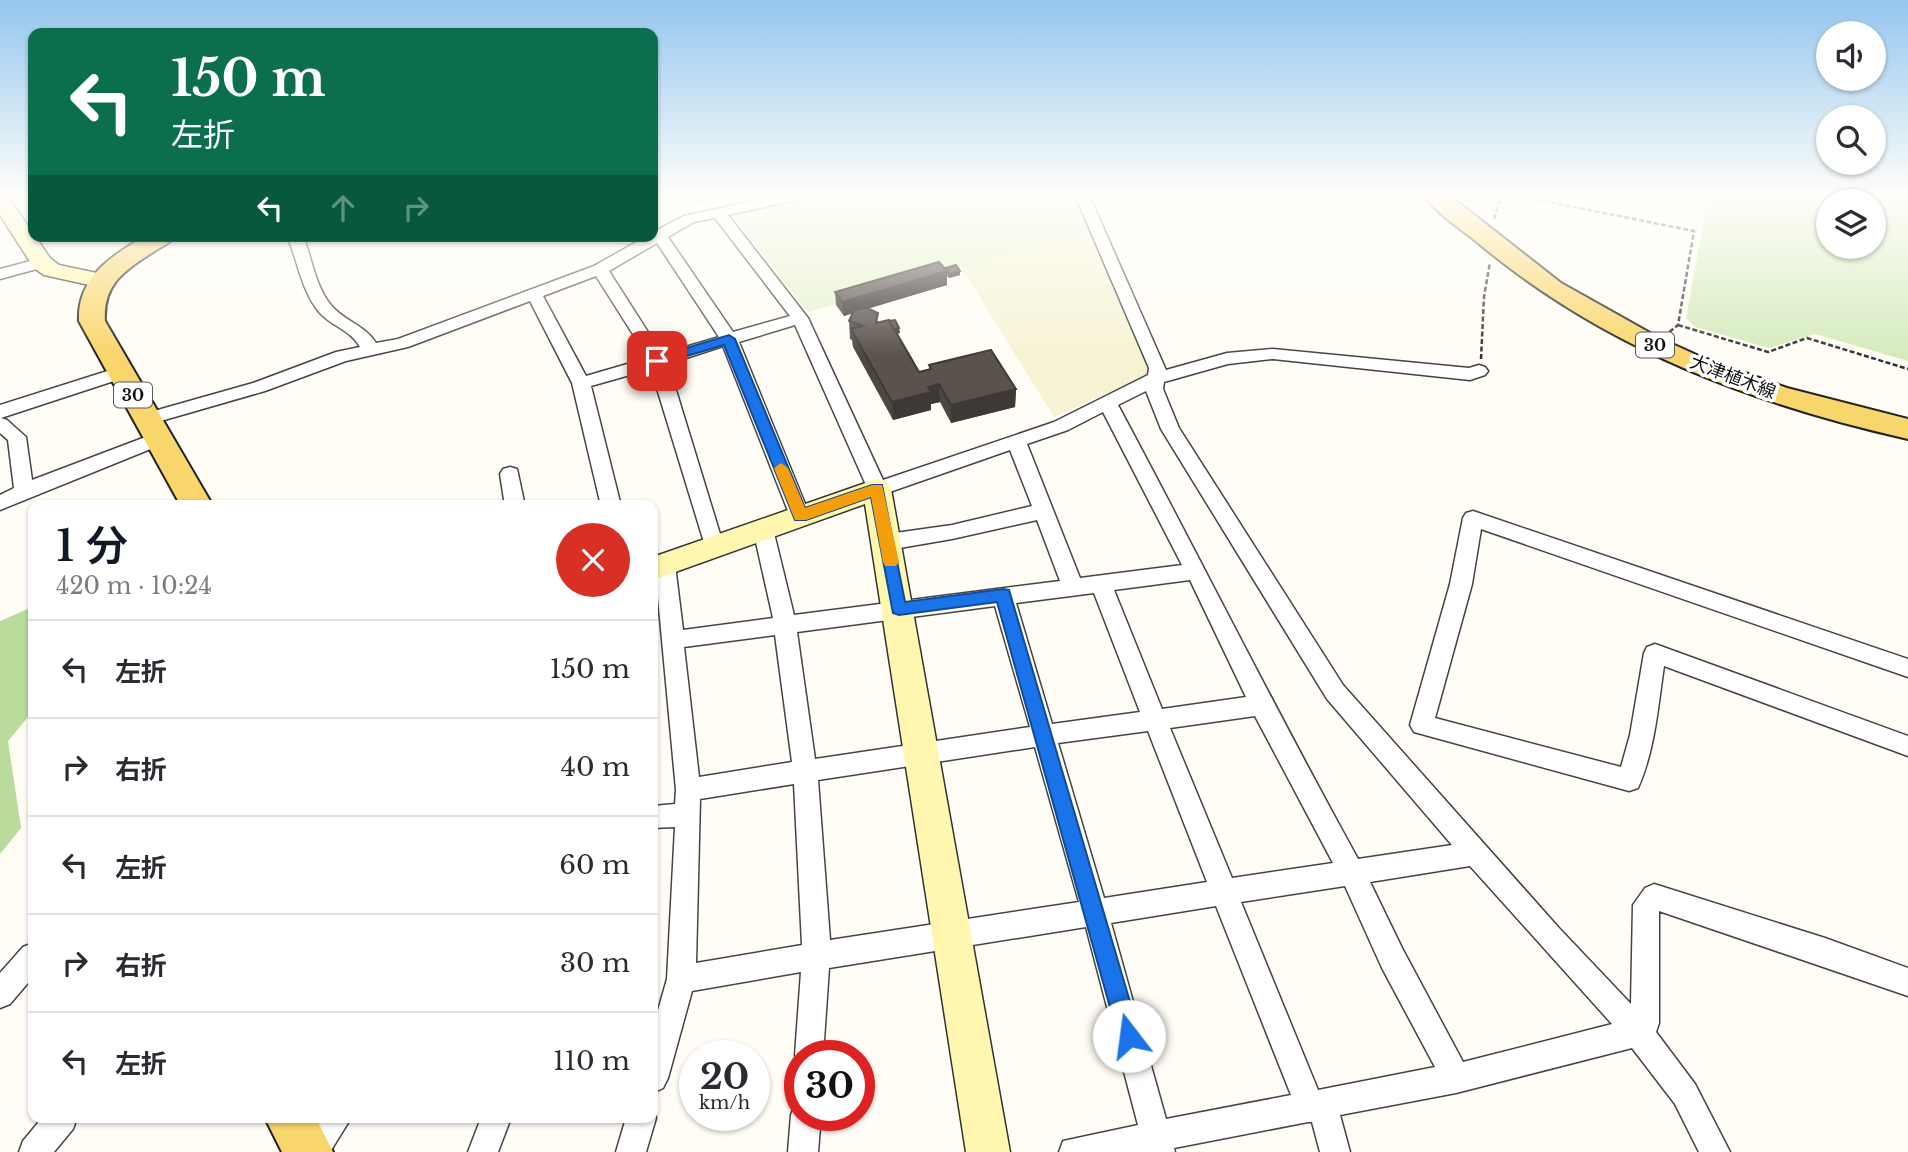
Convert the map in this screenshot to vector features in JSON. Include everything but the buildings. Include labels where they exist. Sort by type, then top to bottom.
[{"type":"main road","points":[[103,281],[121,264],[144,249]]},
{"type":"main road","name":"大津植木線","points":[[1501,249],[1572,300],[1653,344],[1770,391],[1830,410],[1908,429]]},
{"type":"main road","name":"30","points":[[103,281],[92,299],[92,321],[193,500]]},
{"type":"main road","points":[[292,1123],[310,1152]]},
{"type":"street","points":[[33,249],[42,263],[52,270],[103,281]]},
{"type":"street","points":[[300,249],[317,297],[330,314],[362,333],[370,349]]},
{"type":"street","points":[[0,503],[151,429],[342,356],[402,343],[534,294],[600,269],[634,249]]},
{"type":"street","points":[[669,249],[729,339],[800,516]]},
{"type":"street","points":[[747,249],[800,318],[877,489],[988,1152]]},
{"type":"street","points":[[1105,249],[1158,369],[1154,390],[1170,429],[1335,692],[1549,937],[1637,1032],[1685,1094],[1715,1152]]},
{"type":"street","points":[[0,274],[42,263]]},
{"type":"street","points":[[600,269],[657,361],[714,547]]},
{"type":"street","points":[[534,294],[581,383],[610,500]]},
{"type":"street","points":[[581,383],[800,318]]},
{"type":"street","points":[[658,1060],[681,979],[687,881],[687,803],[671,640],[659,567],[877,489],[1017,443],[1061,426],[1155,379],[1250,354],[1471,374],[1479,371]]},
{"type":"street","points":[[0,412],[30,400],[121,373]]},
{"type":"street","points":[[1107,402],[1196,571],[1261,705],[1352,873],[1392,958],[1457,1079]]},
{"type":"street","points":[[0,424],[17,437],[24,491]]},
{"type":"street","points":[[1017,443],[1073,586]]},
{"type":"street","points":[[510,474],[514,500]]},
{"type":"street","points":[[888,542],[952,532],[1044,511]]},
{"type":"street","points":[[1908,668],[1473,518],[1461,584],[1422,725],[1629,780],[1642,735],[1655,653],[1908,746]]},
{"type":"street","points":[[763,529],[785,625],[805,771],[816,919],[810,1040]]},
{"type":"street","points":[[671,640],[1196,571]]},
{"type":"street","points":[[1100,582],[1224,892],[1335,1152]]},
{"type":"street","points":[[1003,595],[1095,912],[1158,1143]]},
{"type":"street","points":[[658,815],[687,803],[805,771],[1261,705]]},
{"type":"street","points":[[681,979],[1476,853]]},
{"type":"street","points":[[1074,1152],[1158,1143],[1457,1079],[1637,1032],[1645,1023],[1646,905],[1654,897],[1908,982]]},
{"type":"street","points":[[0,994],[28,963]]},
{"type":"street","points":[[34,1152],[58,1123]]},
{"type":"street","points":[[310,1152],[332,1123]]},
{"type":"street","points":[[484,1152],[494,1123]]},
{"type":"street","points":[[631,1152],[640,1123]]},
{"type":"street","points":[[803,1152],[805,1131]]},
{"type":"path","points":[[1479,371],[1484,297],[1491,252],[1496,249]]},
{"type":"path","points":[[1653,344],[1678,325],[1691,249]]},
{"type":"path","points":[[1678,325],[1768,352],[1807,338],[1908,369]]},
{"type":"shaded area","points":[[1024,249],[1097,249],[1151,367],[1148,375],[1054,417],[961,267]]},
{"type":"green space","points":[[758,249],[1024,249],[808,312]]},
{"type":"green space","points":[[1698,249],[1816,249],[1816,259],[1886,259],[1886,249],[1908,249],[1908,361],[1815,334],[1769,348],[1695,327],[1686,318]]},
{"type":"green space","points":[[28,609],[28,717],[8,741],[21,828],[0,854],[0,621]]},
{"type":"slow traffic","points":[[781,468],[800,516],[877,489],[891,562]]},
{"type":"route","points":[[657,361],[729,339],[800,516],[877,489],[899,609],[1003,595],[1129,1036]]}]
